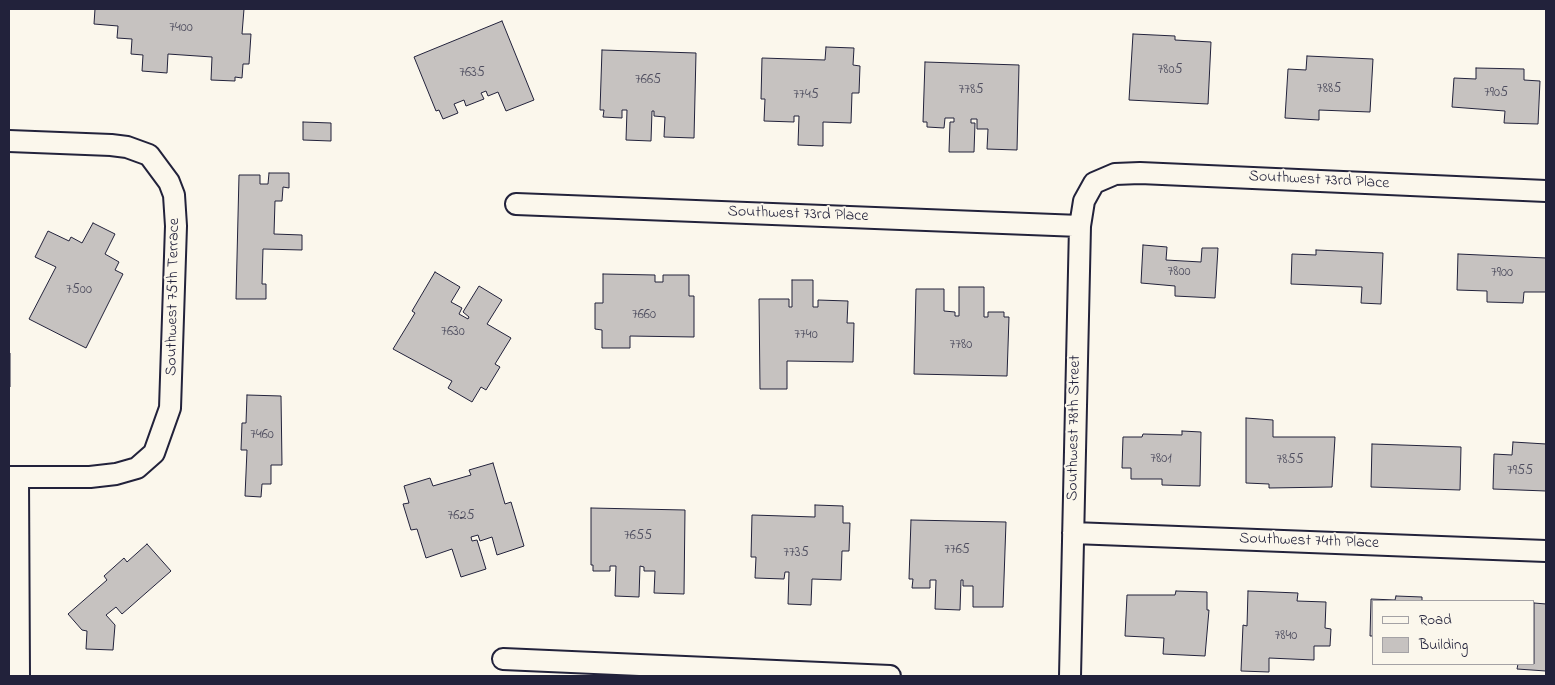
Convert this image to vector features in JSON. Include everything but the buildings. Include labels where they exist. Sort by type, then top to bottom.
[{"type":"street","name":"Southwest 75th Terrace","points":[[9,141],[111,145],[127,147],[149,156],[170,182],[176,210],[172,389],[170,408],[159,445],[146,462],[138,468],[126,472],[90,477],[14,477]]},
{"type":"street","name":"Southwest 73rd Place","points":[[1094,183],[1115,174],[1140,173],[1546,191]]},
{"type":"street","name":"Southwest 78th Street","points":[[1070,676],[1080,226],[1084,201],[1094,183]]},
{"type":"street","name":"Southwest 73rd Place","points":[[516,204],[1080,226]]},
{"type":"street","points":[[14,477],[19,676]]},
{"type":"street","name":"Southwest 74th Place","points":[[1073,533],[1546,551]]},
{"type":"street","points":[[504,659],[890,676]]}]
